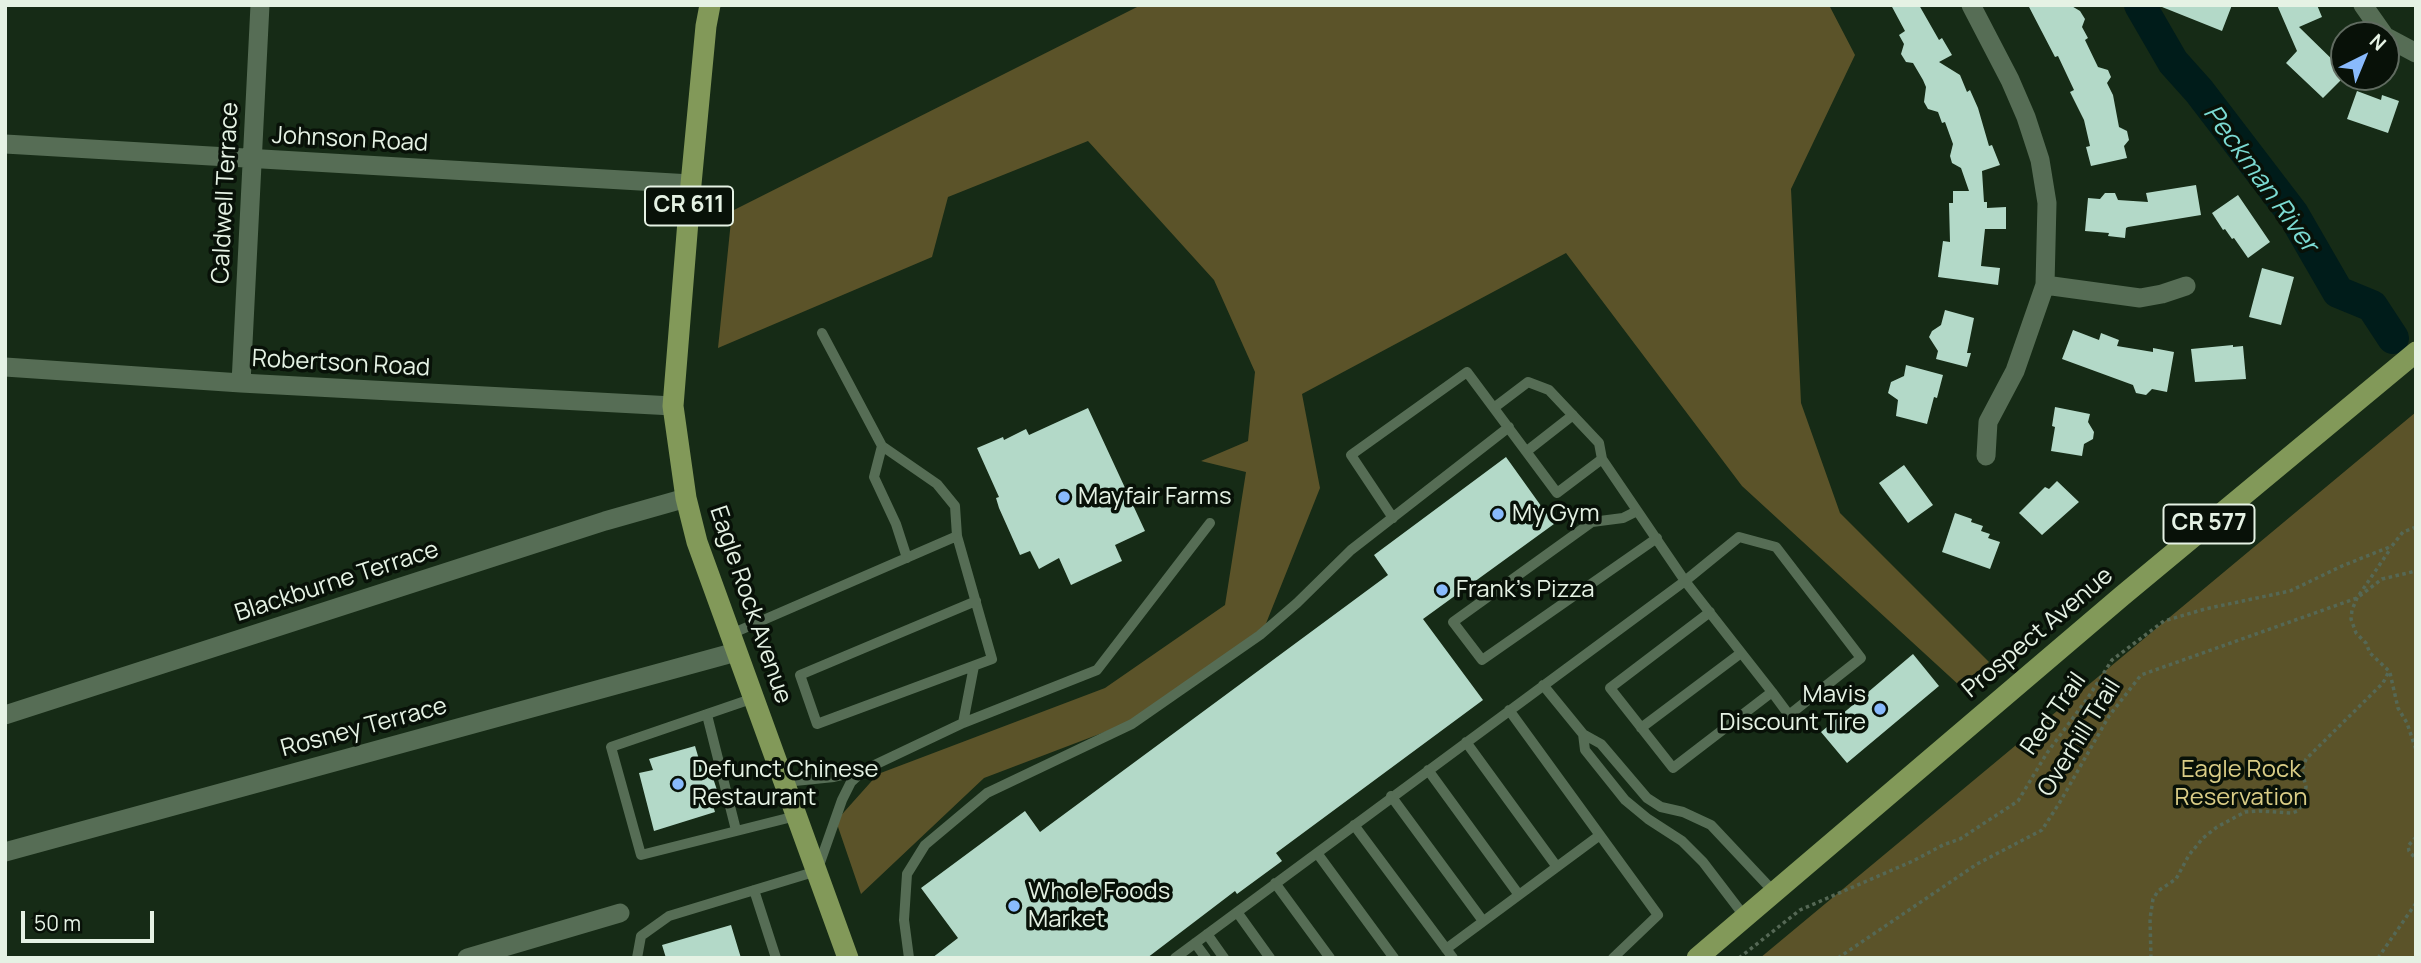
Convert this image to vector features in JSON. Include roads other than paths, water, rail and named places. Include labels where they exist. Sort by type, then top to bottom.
[{"type":"main road","name":"Eagle Rock Avenue","points":[[710,5],[691,184],[673,407],[686,498],[697,542],[848,958]]},
{"type":"main road","name":"Prospect Avenue","points":[[1697,958],[2122,596],[2416,352]]},
{"type":"street","name":"Caldwell Terrace","points":[[241,383],[260,5]]},
{"type":"street","points":[[1970,5],[2010,80],[2026,117],[2040,160],[2047,203],[2045,285],[2015,371],[1988,422],[1986,456]]},
{"type":"street","points":[[2363,5],[2374,21]]},
{"type":"street","points":[[2400,44],[2416,53]]},
{"type":"street","name":"Johnson Road","points":[[5,144],[691,184]]},
{"type":"street","points":[[2045,285],[2140,298],[2186,286]]},
{"type":"street","name":"Robertson Road","points":[[5,367],[673,407]]},
{"type":"street","name":"Blackburne Terrace","points":[[5,715],[605,521],[686,498]]},
{"type":"street","name":"Rosney Terrace","points":[[5,852],[733,643]]},
{"type":"street","points":[[467,958],[620,913]]},
{"type":"lane","points":[[822,333],[882,446],[937,484],[955,506],[957,536],[976,601],[992,659],[817,724],[800,675],[976,601]]},
{"type":"lane","points":[[1393,518],[1351,455],[1467,372],[1557,493],[1602,459]]},
{"type":"lane","points":[[1175,958],[1685,581],[1739,537],[1776,547],[1861,658],[1789,715],[1685,581],[1602,459],[1599,443],[1573,415],[1549,390],[1528,382],[1494,407]]},
{"type":"lane","points":[[1527,451],[1573,415]]},
{"type":"lane","points":[[909,958],[904,920],[907,874],[925,845],[987,793],[1121,730],[1260,635],[1351,550],[1509,428]]},
{"type":"lane","points":[[882,446],[874,477],[896,524],[907,558]]},
{"type":"lane","points":[[1637,511],[1623,517],[1592,522],[1453,622],[1482,660],[1657,538]]},
{"type":"lane","points":[[785,782],[834,777],[864,770],[963,723],[1097,670],[1210,523]]},
{"type":"lane","points":[[733,643],[957,536]]},
{"type":"lane","points":[[1710,612],[1610,688],[1673,768],[1772,692]]},
{"type":"lane","points":[[1641,728],[1741,653]]},
{"type":"lane","points":[[963,723],[974,666]]},
{"type":"lane","points":[[1544,685],[1583,734],[1601,744],[1647,798],[1661,807],[1683,811],[1711,825],[1774,892]]},
{"type":"lane","points":[[754,698],[611,747],[641,855],[796,816]]},
{"type":"lane","points":[[1509,710],[1658,915],[1613,958]]},
{"type":"lane","points":[[706,715],[736,830]]},
{"type":"lane","points":[[1583,734],[1585,750],[1625,800],[1682,841],[1703,862],[1745,917]]},
{"type":"lane","points":[[1466,742],[1557,867]]},
{"type":"lane","points":[[637,958],[641,936],[669,916],[817,871],[842,800],[851,782],[864,770]]},
{"type":"lane","points":[[1428,771],[1519,895]]},
{"type":"lane","points":[[1391,796],[1483,921]]},
{"type":"lane","points":[[1354,825],[1450,953],[1483,921],[1600,835]]},
{"type":"lane","points":[[1317,853],[1394,958]]},
{"type":"lane","points":[[1275,883],[1330,958]]},
{"type":"lane","points":[[754,890],[776,958]]},
{"type":"lane","points":[[1237,912],[1270,958]]},
{"type":"lane","points":[[1207,934],[1224,958]]},
{"type":"lane","points":[[1195,943],[1206,958]]},
{"type":"waterway","name":"Peckman River","points":[[2140,5],[2173,62],[2199,91],[2293,214],[2338,292],[2372,306],[2393,338]]},
{"type":"place","name":"Mayfair Farms","points":[[1064,497]]},
{"type":"place","name":"My Gym","points":[[1498,514]]},
{"type":"place","name":"Frank’s Pizza","points":[[1442,590]]},
{"type":"place","name":"Mavis Discount Tire","points":[[1880,709]]},
{"type":"place","name":"Defunct Chinese Restaurant","points":[[678,784]]},
{"type":"place","name":"Whole Foods Market","points":[[1014,906]]},
{"type":"park label","name":"Eagle Rock Reservation","points":[[2241,784]]}]
